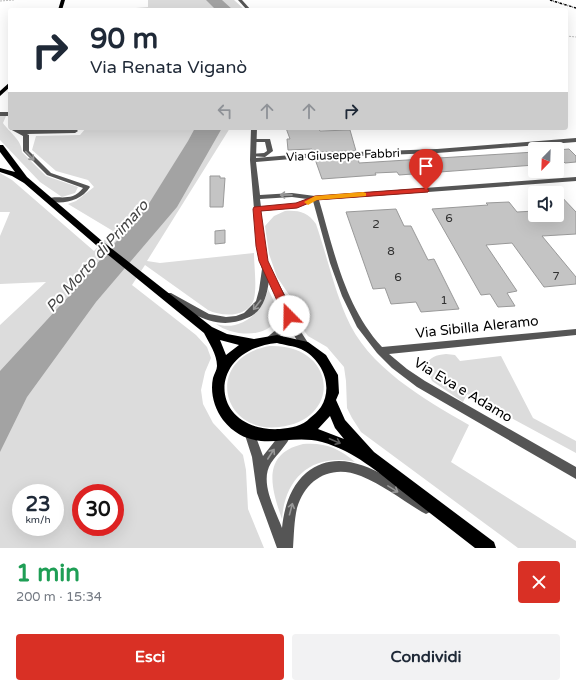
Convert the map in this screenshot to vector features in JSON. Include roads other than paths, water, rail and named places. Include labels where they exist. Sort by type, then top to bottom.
[{"type":"main road","points":[[0,94],[8,86]]},
{"type":"main road","points":[[1,152],[27,182]]},
{"type":"main road","points":[[0,170],[15,174],[27,182],[99,243],[208,330],[225,338],[253,343]]},
{"type":"main road","points":[[208,330],[218,350],[223,367]]},
{"type":"main road","points":[[292,434],[314,423],[327,410],[331,402],[333,381],[329,368],[320,356],[305,346],[287,340],[269,340],[253,343],[233,355],[223,367],[218,381],[217,392],[219,402],[225,414],[232,421],[249,432],[266,436],[292,434],[323,436],[369,457]]},
{"type":"main road","points":[[331,402],[340,424],[369,457],[488,548]]},
{"type":"street","points":[[240,0],[247,8]]},
{"type":"street","points":[[16,130],[26,135],[26,151],[49,174],[82,184],[87,187],[84,191],[70,199],[64,201],[49,200]]},
{"type":"street","points":[[254,130],[253,158],[260,246],[266,268],[305,346]]},
{"type":"street","points":[[20,132],[75,131]]},
{"type":"street","points":[[253,140],[268,140],[270,151],[265,155],[253,158]]},
{"type":"street","name":"Via Giuseppe Fabbri","points":[[253,158],[437,151],[576,140]]},
{"type":"street","points":[[256,197],[292,194],[315,198],[576,179]]},
{"type":"street","points":[[257,209],[297,206],[315,198]]},
{"type":"street","name":"Via Eva e Adamo","points":[[315,198],[348,302],[360,326],[381,351],[400,369],[422,384],[576,473]]},
{"type":"street","points":[[156,288],[208,317],[221,320],[233,320],[250,312],[260,301],[266,268]]},
{"type":"street","points":[[269,340],[281,330],[289,316]]},
{"type":"street","name":"Via Sibilla Aleramo","points":[[381,351],[576,332]]},
{"type":"street","points":[[249,432],[258,457],[265,500],[283,548]]},
{"type":"street","points":[[260,474],[266,461],[292,434]]},
{"type":"street","points":[[287,548],[289,517],[291,507],[298,492],[307,479],[314,473],[329,466],[354,468],[372,476],[472,536]]},
{"type":"railway","points":[[550,0],[576,8]]},
{"type":"water label","name":"Po Morto di Primaro","points":[[97,256]]}]
